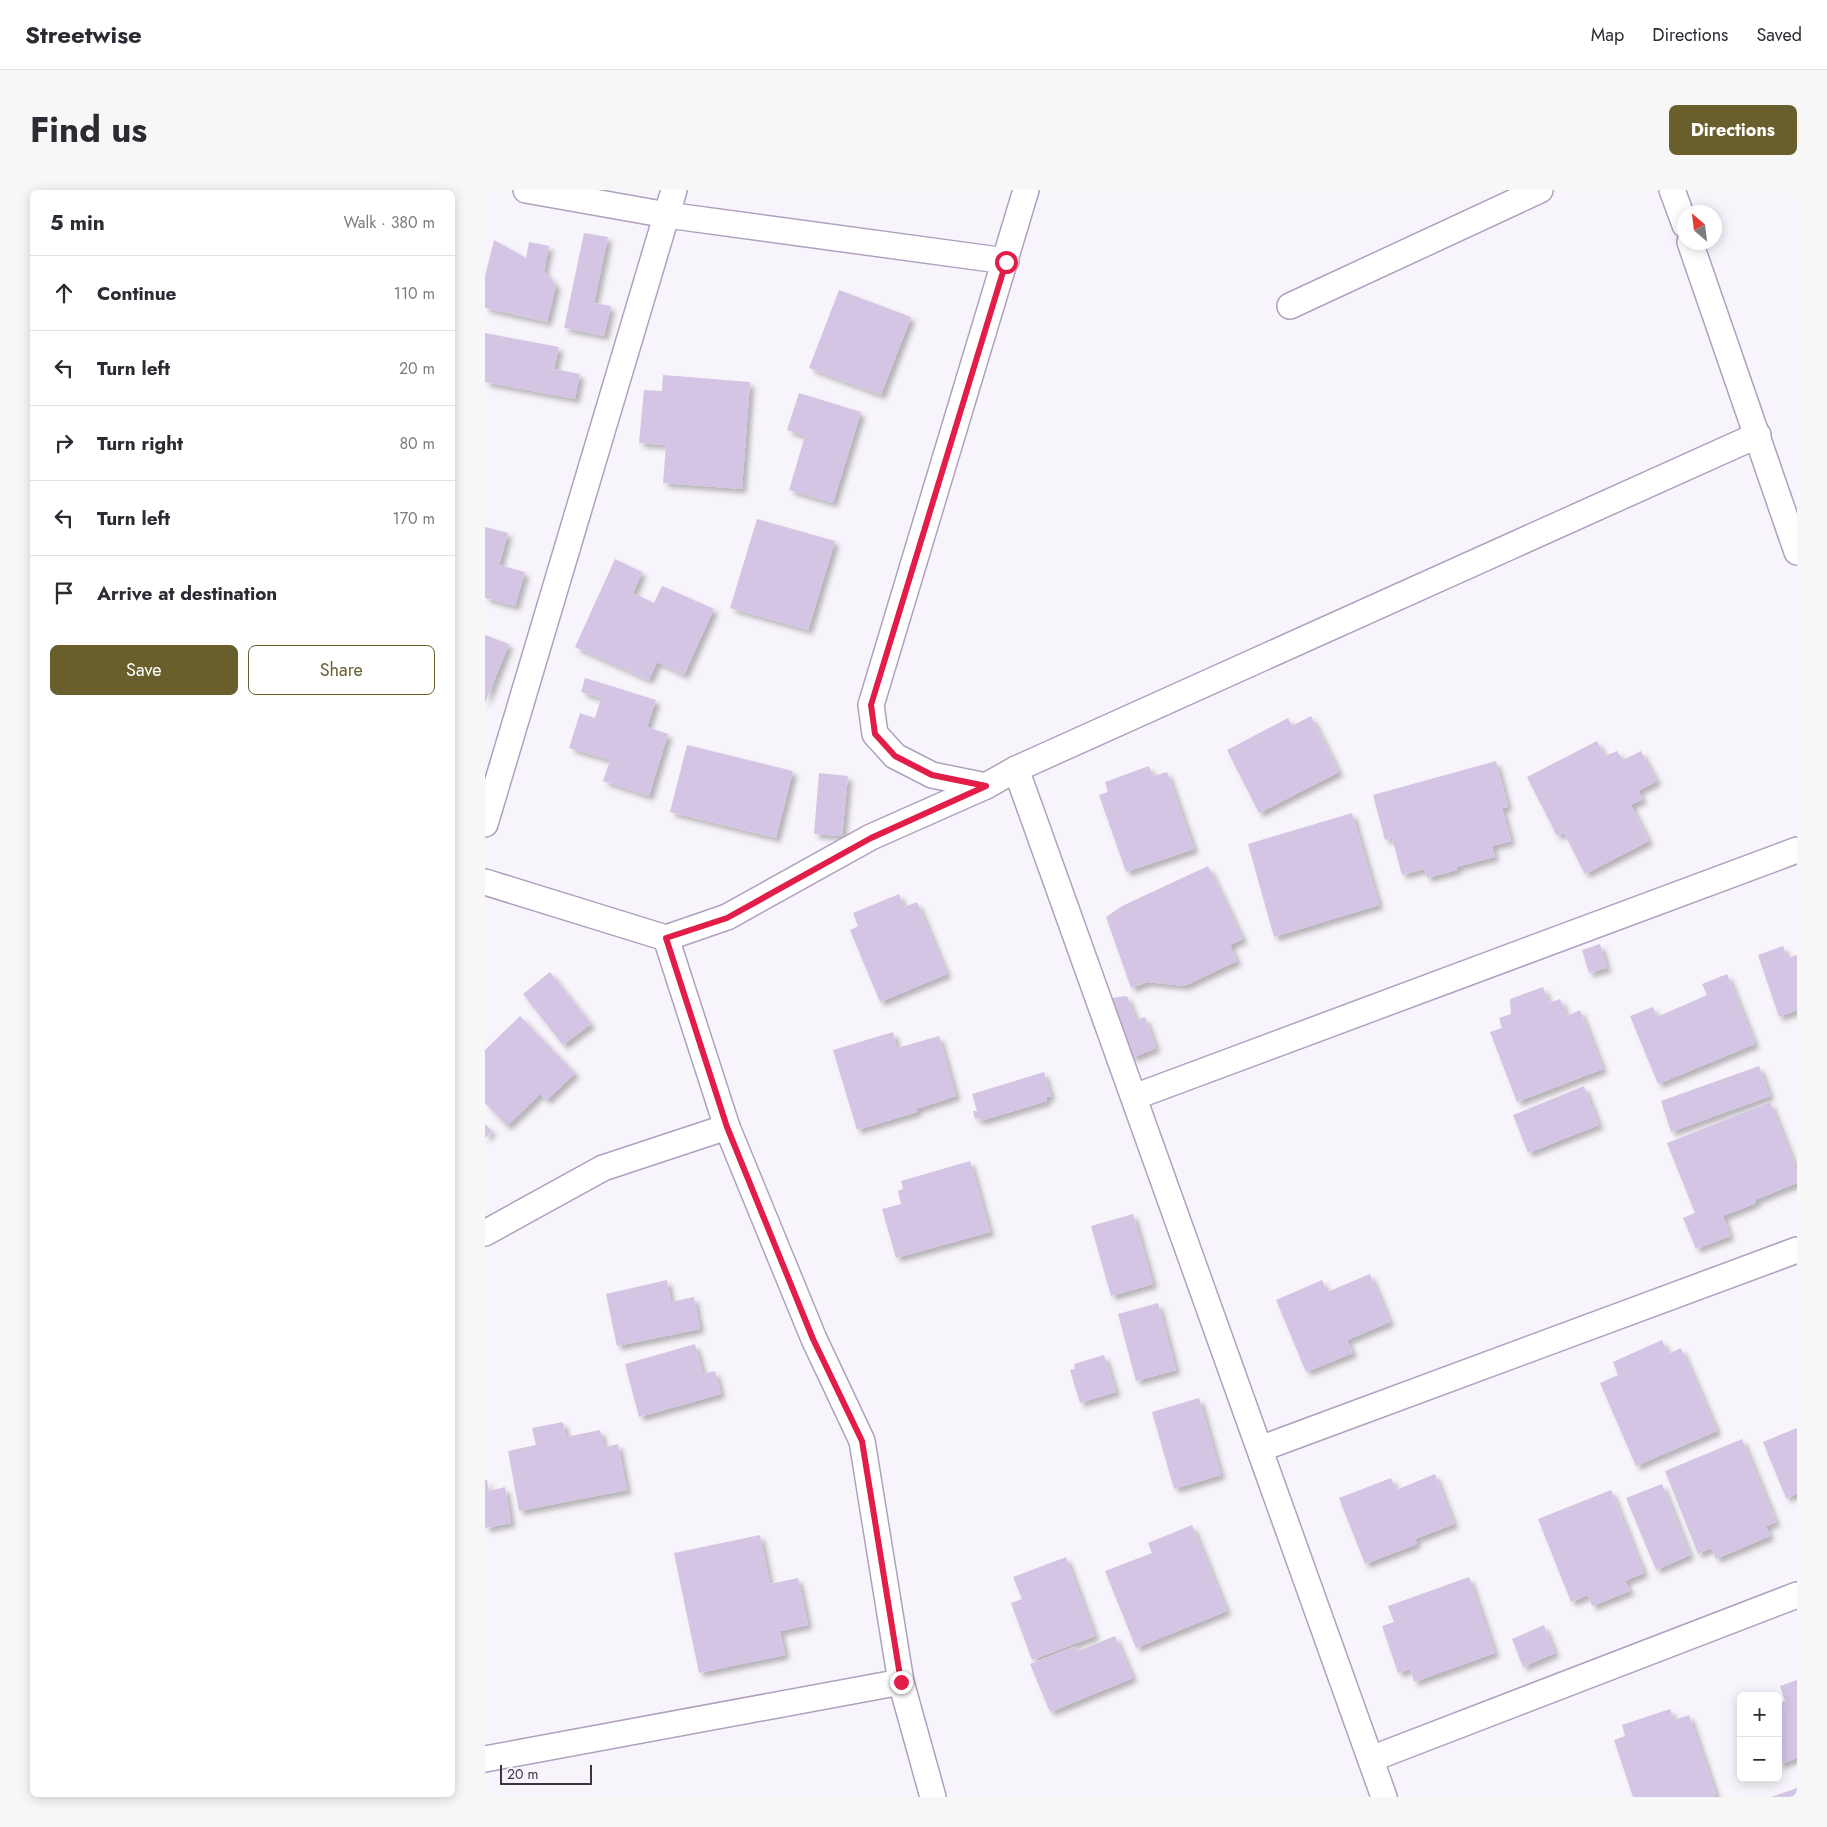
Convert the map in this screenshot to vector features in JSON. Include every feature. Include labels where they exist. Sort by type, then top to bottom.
[{"type":"street","points":[[526,190],[667,215],[1006,262]]},
{"type":"street","points":[[485,824],[674,190]]},
{"type":"street","points":[[986,786],[932,775],[895,756],[875,734],[871,705],[1027,190]]},
{"type":"street","points":[[1290,306],[1539,190]]},
{"type":"street","points":[[1672,190],[1677,205]]},
{"type":"street","points":[[1693,250],[1797,552]]},
{"type":"street","points":[[485,882],[666,938],[727,918],[871,838],[986,786],[1016,769],[1758,435]]},
{"type":"street","points":[[1016,769],[1385,1797]]},
{"type":"street","points":[[1134,1097],[1797,850]]},
{"type":"street","points":[[666,938],[727,1127],[813,1339],[862,1441],[901,1682],[933,1797]]},
{"type":"street","points":[[485,1233],[603,1168],[727,1127]]},
{"type":"street","points":[[1260,1449],[1797,1250]]},
{"type":"street","points":[[1371,1759],[1797,1595]]},
{"type":"street","points":[[485,1759],[901,1682]]},
{"type":"building","points":[[584,233],[608,237],[594,303],[611,306],[604,336],[564,328]]},
{"type":"building","points":[[494,240],[526,258],[529,242],[549,246],[544,271],[556,285],[547,322],[485,308],[485,276]]},
{"type":"building","points":[[839,290],[911,317],[881,395],[809,368]]},
{"type":"building","points":[[485,333],[559,347],[554,369],[580,374],[575,399],[485,382]]},
{"type":"building","points":[[663,375],[750,382],[742,489],[663,483],[666,445],[639,443],[644,390],[662,391]]},
{"type":"building","points":[[799,393],[861,412],[833,503],[789,490],[805,436],[787,430]]},
{"type":"building","points":[[757,519],[835,541],[808,630],[730,608]]},
{"type":"building","points":[[485,527],[508,533],[499,565],[525,572],[515,606],[485,598]]},
{"type":"building","points":[[615,559],[642,572],[633,593],[654,603],[662,586],[714,609],[684,675],[657,662],[649,680],[575,647]]},
{"type":"building","points":[[485,635],[509,644],[485,703]]},
{"type":"building","points":[[585,678],[656,700],[647,727],[668,734],[649,796],[603,781],[610,760],[569,748],[580,713],[595,718],[601,698],[581,692]]},
{"type":"building","points":[[1311,716],[1339,772],[1259,813],[1227,750],[1288,718],[1292,726]]},
{"type":"building","points":[[1597,741],[1605,756],[1617,751],[1623,760],[1641,751],[1657,781],[1638,791],[1643,799],[1631,805],[1649,841],[1585,874],[1564,833],[1557,836],[1527,777]]},
{"type":"building","points":[[687,745],[793,771],[776,838],[670,812]]},
{"type":"building","points":[[1496,761],[1508,807],[1502,808],[1511,841],[1492,846],[1495,857],[1456,867],[1457,870],[1427,878],[1424,869],[1402,875],[1392,838],[1385,840],[1373,795]]},
{"type":"building","points":[[1149,766],[1153,776],[1167,772],[1194,849],[1126,872],[1099,795],[1108,792],[1105,782]]},
{"type":"building","points":[[819,773],[848,776],[842,836],[814,834]]},
{"type":"building","points":[[1352,813],[1379,905],[1274,937],[1248,844]]},
{"type":"building","points":[[1208,866],[1243,939],[1230,945],[1237,961],[1184,986],[1148,982],[1131,988],[1106,917],[1122,906]]},
{"type":"building","points":[[899,894],[904,907],[917,902],[947,974],[880,1002],[850,930],[858,926],[853,913]]},
{"type":"building","points":[[1600,944],[1607,968],[1589,973],[1582,950]]},
{"type":"building","points":[[1783,946],[1787,958],[1797,955],[1797,1010],[1779,1017],[1758,955]]},
{"type":"building","points":[[550,972],[591,1024],[563,1045],[523,994]]},
{"type":"building","points":[[1727,974],[1755,1044],[1658,1084],[1630,1016],[1653,1007],[1657,1017],[1707,995],[1702,984]]},
{"type":"building","points":[[1543,987],[1549,1003],[1560,999],[1567,1016],[1580,1010],[1603,1069],[1517,1102],[1490,1032],[1502,1028],[1499,1018],[1511,1014],[1510,999]]},
{"type":"building","points":[[1127,996],[1136,1020],[1145,1017],[1156,1048],[1132,1058],[1110,998]]},
{"type":"building","points":[[520,1016],[575,1073],[547,1100],[540,1094],[507,1126],[485,1103],[485,1050]]},
{"type":"building","points":[[893,1032],[897,1048],[939,1036],[956,1096],[916,1109],[917,1112],[857,1130],[833,1050]]},
{"type":"building","points":[[1759,1066],[1770,1096],[1671,1132],[1661,1101]]},
{"type":"building","points":[[1044,1072],[1051,1096],[1046,1097],[1047,1101],[980,1121],[979,1118],[975,1119],[973,1111],[977,1111],[972,1094]]},
{"type":"building","points":[[1584,1086],[1599,1125],[1528,1153],[1513,1115]]},
{"type":"building","points":[[1770,1102],[1797,1171],[1797,1183],[1755,1200],[1756,1203],[1723,1216],[1730,1236],[1696,1249],[1683,1218],[1695,1213],[1667,1143]]},
{"type":"building","points":[[485,1124],[492,1131],[485,1138]]},
{"type":"building","points":[[970,1161],[990,1232],[896,1258],[882,1209],[901,1204],[898,1191],[903,1189],[901,1181]]},
{"type":"building","points":[[1133,1214],[1153,1284],[1111,1296],[1091,1226]]},
{"type":"building","points":[[1370,1274],[1390,1322],[1347,1340],[1353,1353],[1306,1372],[1276,1300],[1322,1280],[1327,1292]]},
{"type":"building","points":[[667,1280],[671,1302],[694,1297],[700,1329],[617,1346],[606,1294]]},
{"type":"building","points":[[1158,1303],[1176,1370],[1136,1381],[1118,1314]]},
{"type":"building","points":[[1662,1340],[1668,1354],[1681,1348],[1717,1431],[1636,1466],[1600,1383],[1618,1375],[1613,1362]]},
{"type":"building","points":[[695,1344],[703,1374],[715,1371],[721,1394],[639,1417],[625,1364]]},
{"type":"building","points":[[1104,1355],[1116,1392],[1080,1403],[1070,1370],[1075,1369],[1074,1364]]},
{"type":"building","points":[[1199,1398],[1221,1475],[1174,1489],[1152,1412]]},
{"type":"building","points":[[563,1422],[566,1437],[600,1430],[604,1447],[618,1444],[627,1490],[519,1511],[508,1451],[536,1445],[532,1428]]},
{"type":"building","points":[[1797,1428],[1797,1494],[1786,1498],[1763,1442]]},
{"type":"building","points":[[1742,1439],[1776,1522],[1766,1526],[1770,1536],[1716,1559],[1711,1548],[1698,1554],[1665,1471]]},
{"type":"building","points":[[1435,1474],[1454,1524],[1415,1539],[1417,1544],[1365,1564],[1339,1498],[1391,1478],[1396,1490]]},
{"type":"building","points":[[485,1480],[487,1480],[489,1491],[505,1487],[511,1523],[485,1528]]},
{"type":"building","points":[[1662,1484],[1690,1555],[1656,1570],[1626,1498]]},
{"type":"building","points":[[1611,1490],[1644,1573],[1625,1581],[1630,1591],[1592,1606],[1588,1595],[1571,1602],[1538,1519]]},
{"type":"building","points":[[1192,1525],[1227,1611],[1136,1648],[1105,1571],[1152,1553],[1148,1543]]},
{"type":"building","points":[[760,1535],[770,1584],[798,1578],[808,1625],[780,1631],[785,1655],[699,1673],[674,1553]]},
{"type":"building","points":[[1066,1557],[1095,1636],[1032,1660],[1011,1603],[1022,1599],[1013,1577]]},
{"type":"building","points":[[1469,1577],[1495,1653],[1414,1682],[1410,1669],[1398,1673],[1382,1626],[1394,1622],[1388,1606]]},
{"type":"building","points":[[1544,1625],[1555,1653],[1523,1667],[1512,1639]]},
{"type":"building","points":[[1115,1636],[1133,1678],[1050,1712],[1030,1664],[1076,1646],[1078,1651]]},
{"type":"building","points":[[1797,1680],[1797,1758],[1782,1764],[1782,1702],[1785,1701],[1780,1686]]},
{"type":"building","points":[[1670,1709],[1674,1720],[1689,1715],[1716,1795],[1711,1797],[1633,1797],[1614,1740],[1625,1736],[1622,1725]]},
{"type":"building","points":[[1797,1788],[1797,1797],[1771,1797]]},
{"type":"route","points":[[901,1682],[862,1441],[813,1339],[727,1127],[666,938],[727,918],[871,838],[986,786],[932,775],[895,756],[875,734],[871,705],[1006,262]]}]
